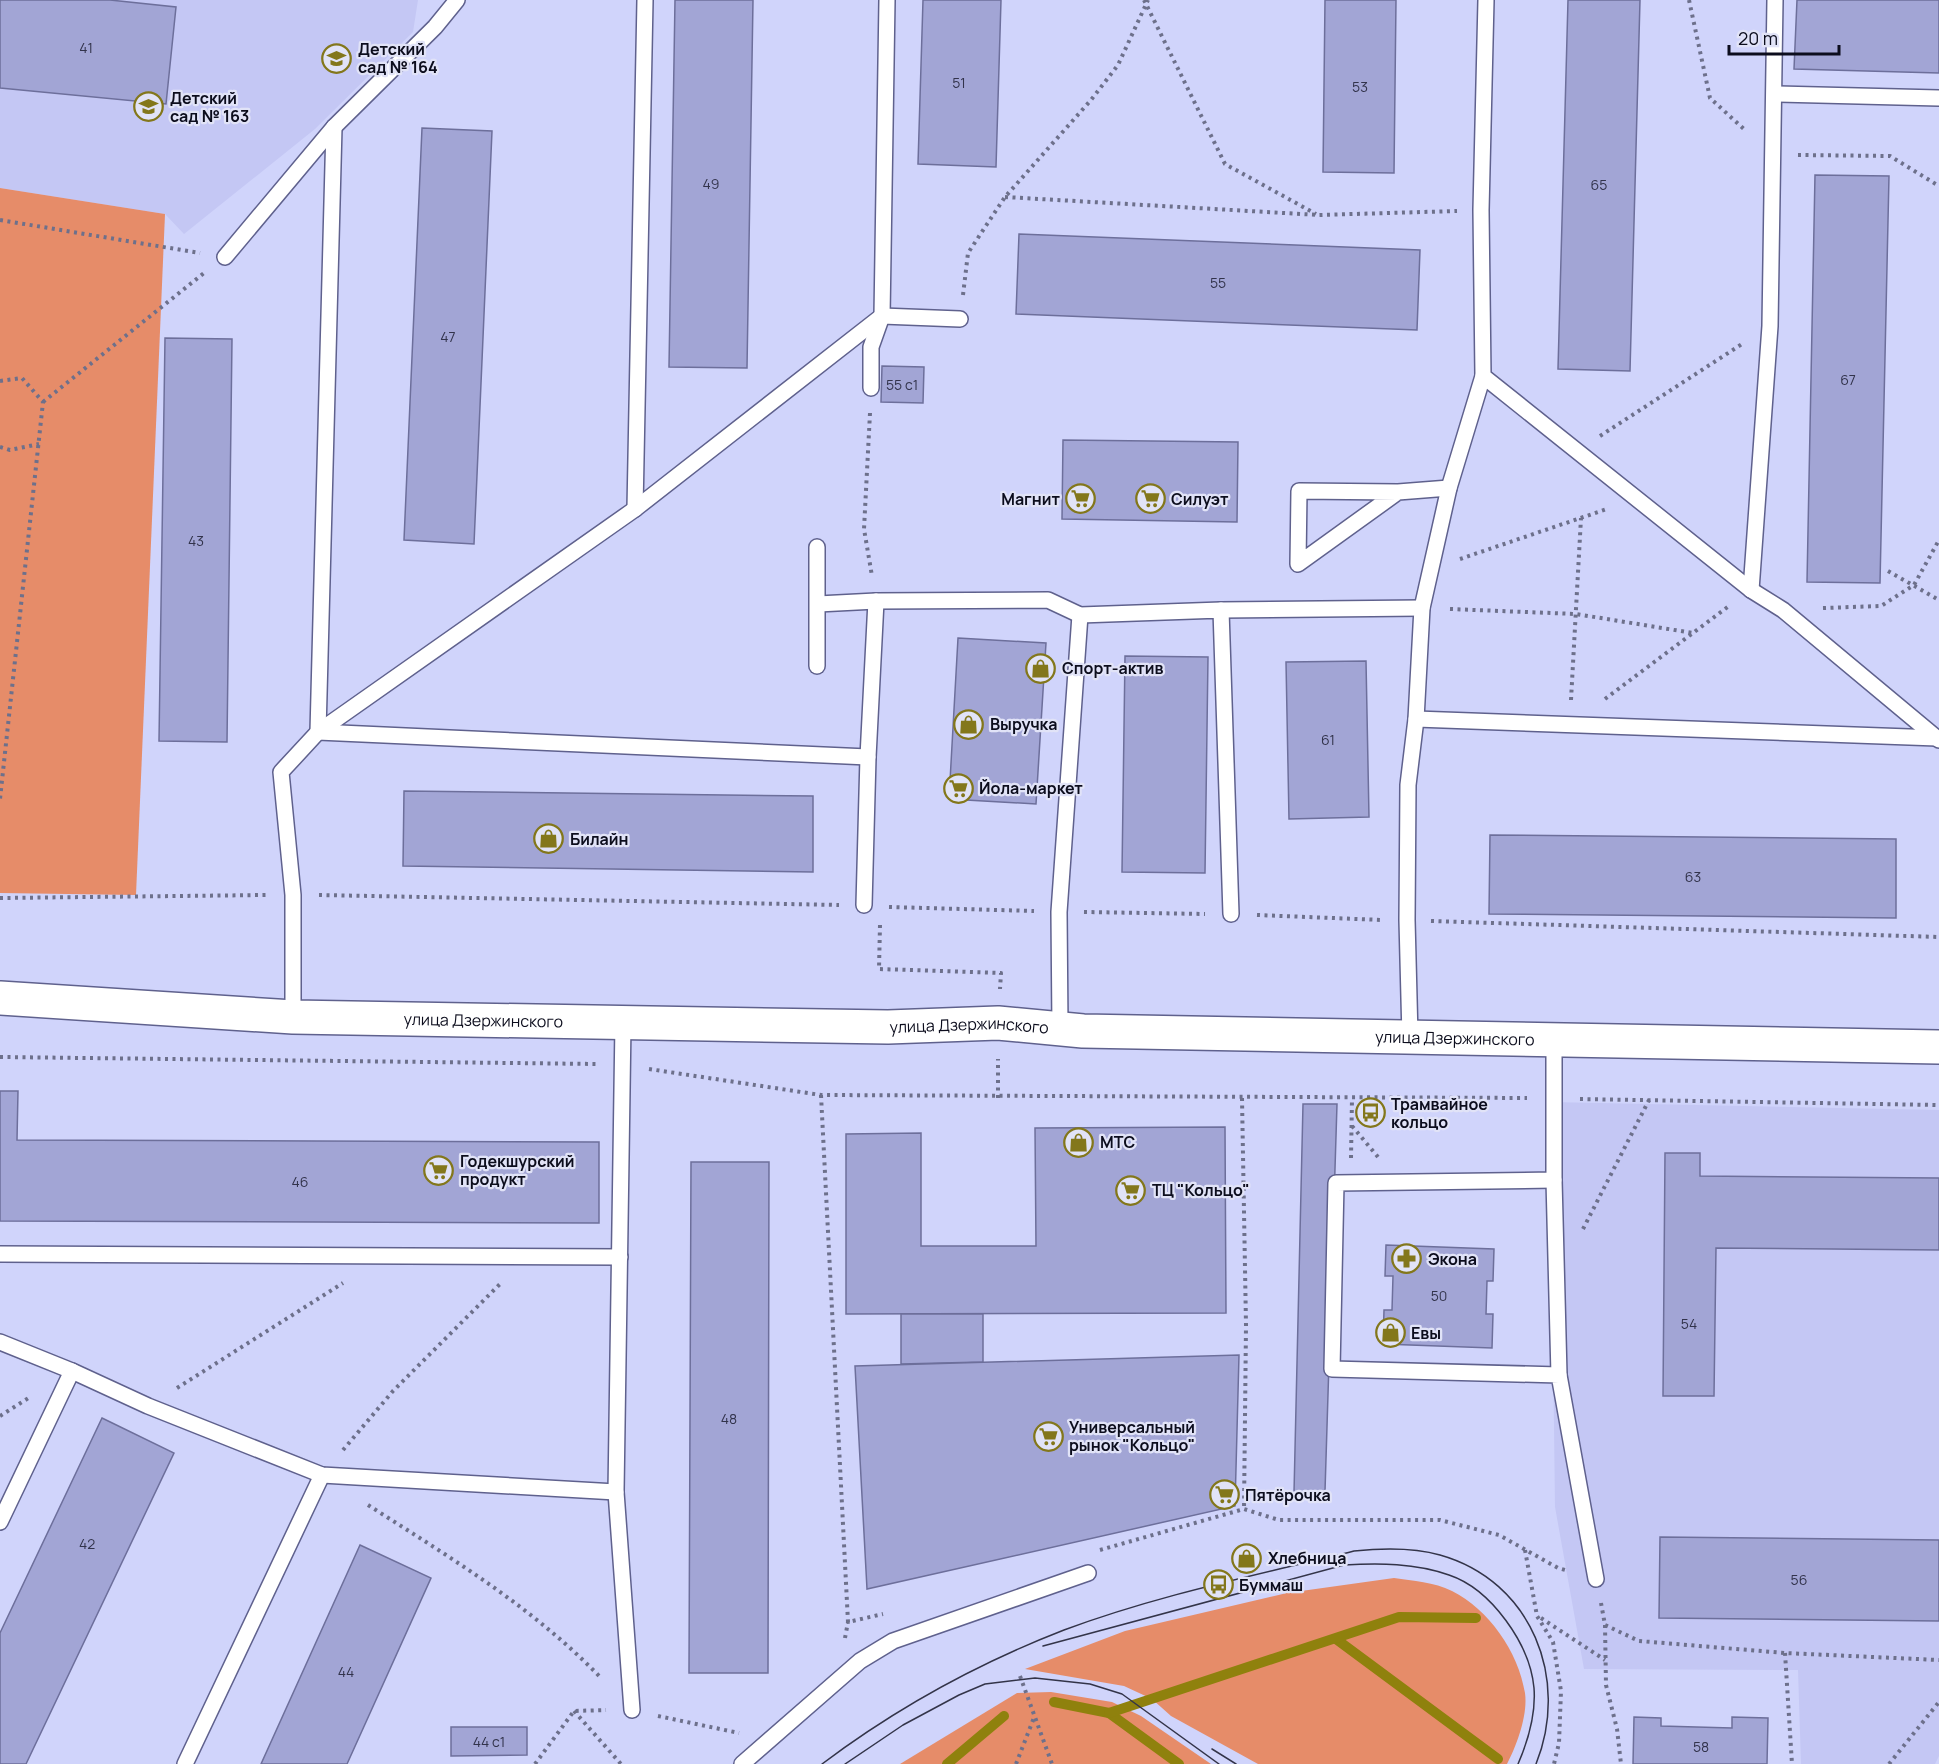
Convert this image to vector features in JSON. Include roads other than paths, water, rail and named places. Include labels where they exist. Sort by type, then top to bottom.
[{"type":"street","name":"улица Дзержинского","points":[[0,998],[293,1017],[888,1027],[998,1023],[1060,1027],[1083,1031],[1939,1047]]},
{"type":"lane","points":[[225,257],[334,127],[435,27],[457,0]]},
{"type":"lane","points":[[635,509],[645,0]]},
{"type":"lane","points":[[871,388],[871,347],[882,316],[887,0]]},
{"type":"lane","points":[[1410,1037],[1407,920],[1408,784],[1416,719],[1422,608],[1449,488],[1483,376],[1481,210],[1486,0]]},
{"type":"lane","points":[[1751,590],[1770,326],[1775,0]]},
{"type":"lane","points":[[1775,94],[1939,98]]},
{"type":"lane","points":[[318,732],[334,127]]},
{"type":"lane","points":[[293,1017],[293,895],[281,772],[318,732],[635,509],[882,316],[960,319]]},
{"type":"lane","points":[[1483,376],[1751,590],[1783,610],[1938,739]]},
{"type":"lane","points":[[1398,492],[1298,564],[1299,491],[1398,492],[1449,488]]},
{"type":"lane","points":[[817,547],[818,666]]},
{"type":"lane","points":[[818,604],[876,601],[1048,600],[1080,615],[1221,610],[1422,608]]},
{"type":"lane","points":[[864,905],[868,758],[876,601]]},
{"type":"lane","points":[[1221,610],[1231,914]]},
{"type":"lane","points":[[1060,1027],[1059,912],[1080,615]]},
{"type":"lane","points":[[1416,719],[1938,739]]},
{"type":"lane","points":[[318,732],[868,758]]},
{"type":"lane","points":[[623,1023],[616,1492],[632,1710]]},
{"type":"lane","points":[[1554,1040],[1554,1180],[1559,1375],[1596,1579]]},
{"type":"lane","points":[[1554,1180],[1336,1183],[1332,1369],[1559,1375]]},
{"type":"lane","points":[[0,1254],[620,1257]]},
{"type":"lane","points":[[0,1342],[72,1371],[148,1406],[322,1475],[616,1492]]},
{"type":"lane","points":[[0,1522],[72,1371]]},
{"type":"lane","points":[[185,1764],[322,1475]]},
{"type":"lane","points":[[741,1764],[860,1661],[893,1641],[1088,1573]]},
{"type":"waterway","points":[[1109,1713],[1399,1617],[1476,1618]]},
{"type":"waterway","points":[[1336,1639],[1498,1759]]},
{"type":"waterway","points":[[1054,1702],[1109,1713],[1179,1764]]},
{"type":"waterway","points":[[947,1764],[1004,1716]]},
{"type":"tram line","points":[[822,1764],[879,1724],[938,1689],[1001,1657],[1064,1630],[1135,1606],[1208,1586],[1354,1551],[1387,1549],[1429,1552],[1472,1568],[1499,1587],[1520,1610],[1535,1637],[1545,1667],[1548,1699],[1545,1732],[1536,1764]]},
{"type":"tram line","points":[[1043,1646],[1344,1565],[1397,1565],[1436,1571],[1465,1582],[1493,1605],[1506,1620],[1525,1654],[1534,1688],[1534,1708],[1528,1737],[1518,1764]]},
{"type":"tram line","points":[[845,1764],[903,1725],[959,1695],[985,1684],[1035,1678],[1090,1684],[1122,1694],[1219,1764]]},
{"type":"tram line","points":[[1212,1749],[1236,1764]]},
{"type":"place","name":"Детский сад № 164","points":[[337,58]]},
{"type":"place","name":"Детский сад № 163","points":[[149,107]]},
{"type":"place","name":"Магнит","points":[[1081,499]]},
{"type":"place","name":"Силуэт","points":[[1150,499]]},
{"type":"place","name":"Спорт-актив","points":[[1041,668]]},
{"type":"place","name":"Выручка","points":[[969,724]]},
{"type":"place","name":"Йола-маркет","points":[[958,788]]},
{"type":"place","name":"Билайн","points":[[549,839]]},
{"type":"place","name":"Трамвайное кольцо","points":[[1370,1113]]},
{"type":"place","name":"МТС","points":[[1079,1142]]},
{"type":"place","name":"Годекшурский продукт","points":[[439,1170]]},
{"type":"place","name":"ТЦ \"Кольцо\"","points":[[1131,1190]]},
{"type":"place","name":"Экона","points":[[1407,1259]]},
{"type":"place","name":"Евы","points":[[1390,1333]]},
{"type":"place","name":"Универсальный рынок \"Кольцо\"","points":[[1048,1436]]},
{"type":"place","name":"Пятёрочка","points":[[1224,1495]]},
{"type":"place","name":"Хлебница","points":[[1247,1558]]},
{"type":"place","name":"Буммаш","points":[[1218,1585]]}]
